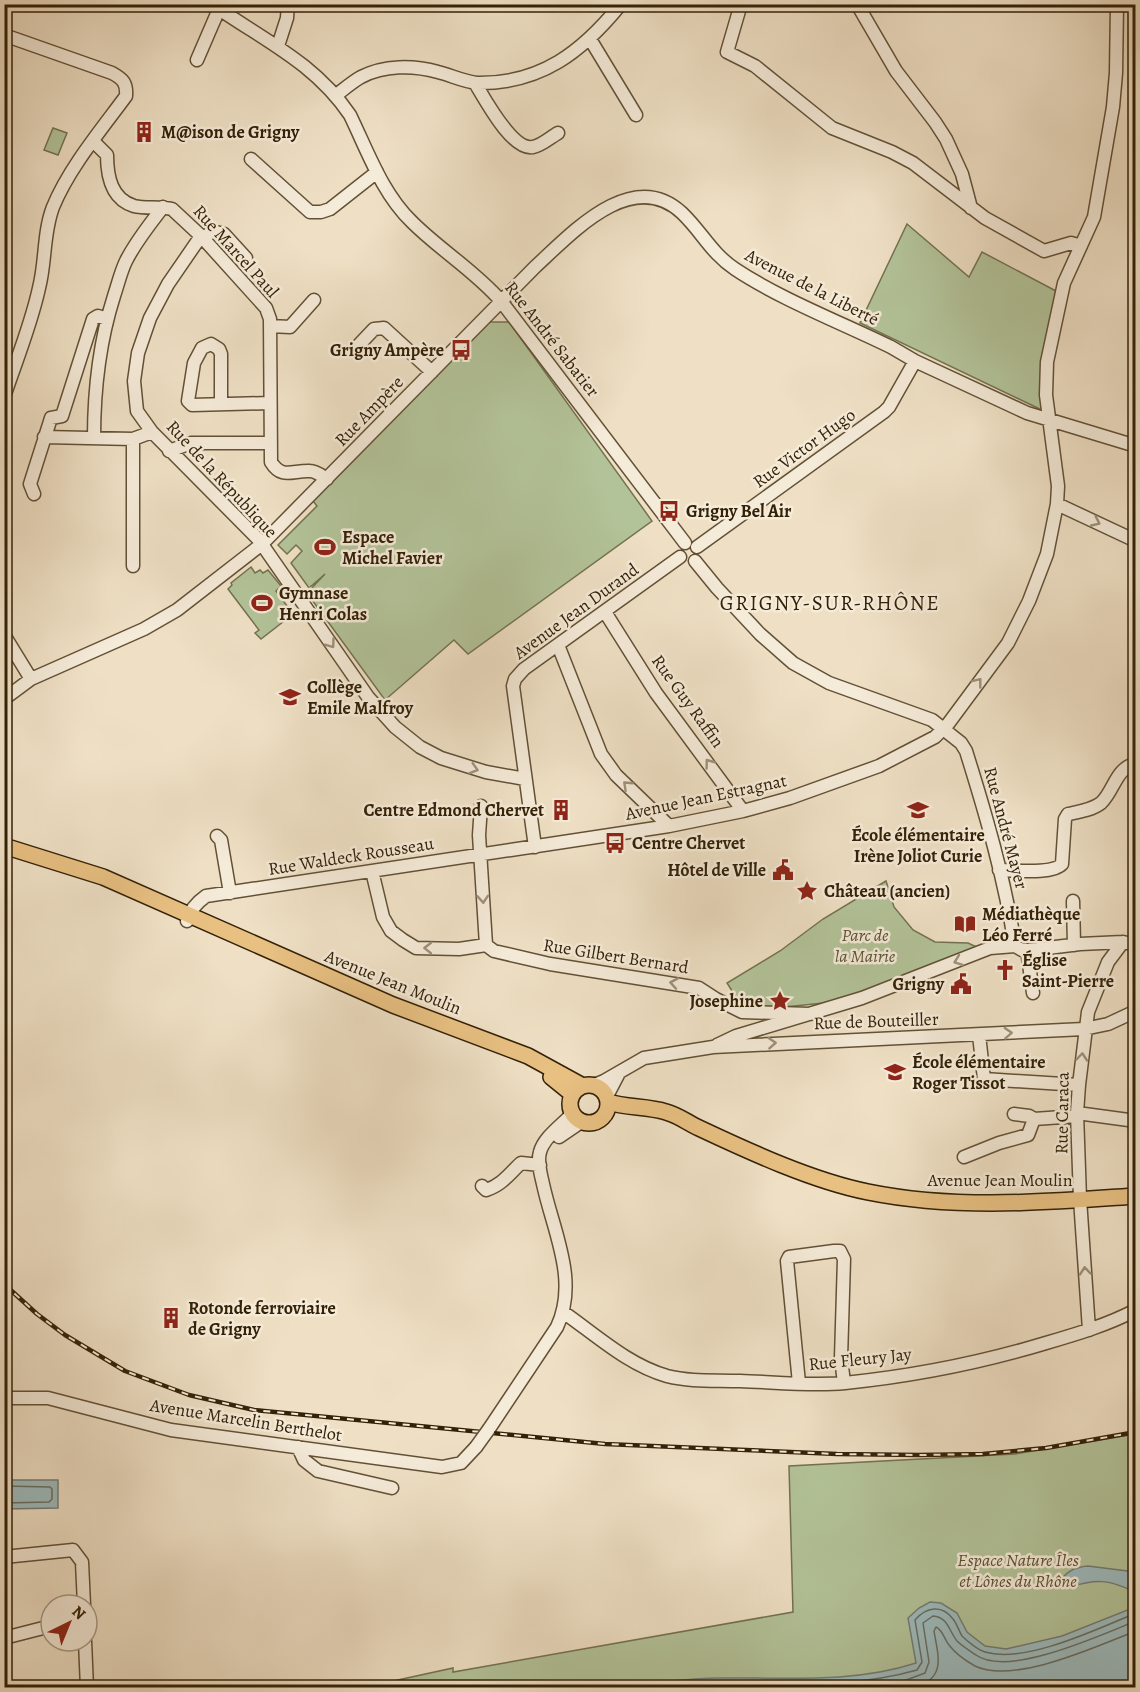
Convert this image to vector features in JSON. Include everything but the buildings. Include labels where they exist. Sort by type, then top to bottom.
[{"type":"main road","name":"Avenue Jean Moulin","points":[[4,847],[188,918],[393,1005],[528,1056],[582,1088]]},
{"type":"main road","points":[[582,1088],[600,1088],[608,1099],[606,1113],[593,1123],[577,1118],[569,1107],[582,1088]]},
{"type":"main road","name":"Avenue Jean Moulin","points":[[608,1099],[624,1107],[668,1112],[697,1127],[796,1169],[868,1192],[936,1202],[1012,1203],[1136,1196]]},
{"type":"main road","name":"Avenue Jean Moulin","points":[[603,1117],[632,1113],[651,1115],[697,1127]]},
{"type":"street","points":[[278,46],[287,18],[288,4]]},
{"type":"street","points":[[335,96],[362,77],[394,67],[430,70],[475,83],[519,80],[544,71],[590,39],[621,4]]},
{"type":"street","points":[[741,4],[727,52],[755,66],[832,128],[892,152],[913,164],[985,218],[1044,251],[1071,243],[1082,246]]},
{"type":"street","points":[[857,4],[896,71],[946,139],[962,174],[971,208]]},
{"type":"street","points":[[695,561],[760,634],[793,663],[830,683],[932,720],[944,729],[1008,643],[1047,554],[1057,504],[1058,486],[1046,378],[1052,336],[1064,283],[1094,217],[1110,127],[1116,73],[1117,4]]},
{"type":"street","points":[[197,60],[216,7]]},
{"type":"street","name":"Rue André Sabatier","points":[[216,7],[298,60],[335,96],[350,115],[390,195],[412,222],[445,252],[488,285],[691,545]]},
{"type":"street","points":[[4,35],[112,73],[123,79],[126,87],[126,96],[70,175],[53,207],[47,226],[35,305],[4,397]]},
{"type":"street","points":[[590,39],[636,116]]},
{"type":"street","points":[[475,83],[496,116],[525,147],[534,147],[558,133]]},
{"type":"street","name":"Rue Marcel Paul","points":[[94,142],[107,155],[107,172],[112,189],[119,198],[135,206],[172,209],[266,308],[270,319],[271,462],[276,470],[285,473],[312,471],[327,479]]},
{"type":"street","points":[[251,159],[310,212],[330,209],[377,172]]},
{"type":"street","name":"Avenue de la Liberté","points":[[501,301],[573,232],[612,204],[636,197],[654,198],[680,211],[714,251],[742,273],[915,361],[1027,413],[1136,446]]},
{"type":"street","points":[[94,438],[94,404],[98,367],[107,319],[125,262],[163,207]]},
{"type":"street","points":[[202,238],[212,231],[224,234],[246,258]]},
{"type":"street","name":"Rue de la République","points":[[202,238],[168,284],[150,318],[138,353],[134,381],[137,411],[169,451],[262,544],[368,698],[401,732],[420,747],[441,758],[486,772],[525,779]]},
{"type":"street","points":[[270,326],[290,327],[314,300]]},
{"type":"street","name":"Rue Ampère","points":[[4,699],[31,679],[144,629],[177,610],[262,544],[501,301]]},
{"type":"street","points":[[34,494],[30,484],[51,418],[62,416],[93,319],[98,316],[107,319]]},
{"type":"street","points":[[355,349],[374,329],[384,328],[432,372]]},
{"type":"street","points":[[221,404],[221,354],[219,349],[211,344],[202,348],[194,363],[188,401],[192,405],[270,404]]},
{"type":"street","name":"Rue Victor Hugo","points":[[691,545],[884,412],[890,407],[915,361]]},
{"type":"street","points":[[44,437],[134,439],[152,432]]},
{"type":"street","points":[[133,566],[134,439]]},
{"type":"street","points":[[169,451],[191,443],[271,443]]},
{"type":"street","points":[[1057,504],[1136,541]]},
{"type":"street","points":[[691,545],[699,554],[695,561],[685,562],[680,557],[679,549],[691,545]]},
{"type":"street","name":"Avenue Jean Durand","points":[[534,847],[514,682],[524,669],[680,557]]},
{"type":"street","name":"Rue Guy Raffin","points":[[605,612],[656,693],[710,763],[743,811]]},
{"type":"street","points":[[4,635],[31,679]]},
{"type":"street","points":[[558,645],[591,734],[601,754],[616,775],[669,826]]},
{"type":"street","name":"Avenue Jean Estragnat","points":[[534,847],[669,826],[743,811],[790,798],[879,766],[935,737],[944,729]]},
{"type":"street","name":"Rue André Mayer","points":[[944,729],[961,743],[966,752],[986,816],[1008,906],[1033,993]]},
{"type":"street","points":[[999,870],[1058,868],[1062,864],[1065,819],[1068,814],[1094,807],[1101,802],[1125,768],[1136,764]]},
{"type":"street","points":[[481,806],[479,854],[486,945]]},
{"type":"street","points":[[217,836],[221,840],[230,893]]},
{"type":"street","name":"Rue Waldeck Rousseau","points":[[188,918],[197,902],[206,896],[534,847]]},
{"type":"street","name":"Rue Gilbert Bernard","points":[[372,871],[383,917],[391,931],[416,948],[459,949],[486,945],[494,951],[550,964],[699,988],[742,1012],[810,1014]]},
{"type":"street","points":[[1073,901],[1074,945]]},
{"type":"street","points":[[713,1047],[736,1036],[862,998],[990,948],[1123,942],[1136,945]]},
{"type":"street","name":"Rue Caraca","points":[[1089,1330],[1080,1199],[1077,1115],[1079,1085],[1084,1029],[1088,1012],[1108,962],[1123,942]]},
{"type":"street","name":"Rue de Bouteiller","points":[[582,1088],[645,1058],[713,1047],[1084,1029],[1108,1024],[1136,1011]]},
{"type":"street","points":[[979,1035],[984,1079],[1079,1085]]},
{"type":"street","points":[[608,1099],[619,1072]]},
{"type":"street","points":[[1014,1114],[1034,1119],[1098,1115],[1136,1121]]},
{"type":"street","points":[[563,1312],[566,1279],[564,1260],[545,1192],[539,1154],[544,1145],[577,1118]]},
{"type":"street","points":[[964,1157],[999,1143],[1028,1136],[1034,1119]]},
{"type":"street","points":[[482,1186],[486,1191],[495,1188],[506,1180],[521,1163],[540,1165]]},
{"type":"street","points":[[799,1383],[787,1261],[789,1257],[840,1251],[844,1259],[841,1358],[844,1383]]},
{"type":"street","name":"Rue Fleury Jay","points":[[563,1312],[618,1352],[666,1376],[691,1381],[844,1383],[964,1365],[1007,1355],[1089,1330],[1136,1310]]},
{"type":"street","name":"Avenue Marcelin Berthelot","points":[[4,1398],[30,1396],[56,1399],[171,1430],[450,1467],[466,1460],[477,1447],[554,1334],[563,1312]]},
{"type":"street","points":[[298,1447],[304,1460],[318,1471],[392,1488]]},
{"type":"street","points":[[4,1557],[73,1550],[82,1562],[83,1593]]},
{"type":"street","points":[[4,1638],[39,1629]]},
{"type":"street","points":[[86,1653],[87,1688]]},
{"type":"green space","points":[[53,128],[67,133],[58,155],[44,150]]},
{"type":"green space","points":[[907,224],[969,277],[982,252],[1056,291],[1044,411],[860,323]]},
{"type":"green space","points":[[489,322],[509,322],[652,521],[468,654],[454,640],[385,700],[307,593],[325,574],[309,588],[291,563],[302,551],[296,545],[287,554],[278,545],[317,506],[313,501]]},
{"type":"green space","name":"Gymnase Henri Colas","points":[[251,567],[255,573],[268,570],[281,586],[276,591],[293,614],[261,639],[255,633],[259,630],[228,589],[231,583]]},
{"type":"green space","name":"Parc de la Mairie","points":[[886,881],[894,907],[913,930],[935,942],[968,943],[981,949],[843,1001],[775,1008],[741,1005],[727,983],[780,951],[823,919]]},
{"type":"green space","name":"Espace Nature Îles et Lônes du Rhône","points":[[1135,1434],[1135,1687],[361,1688],[453,1668],[453,1672],[793,1612],[789,1466],[1015,1454]]},
{"type":"water","points":[[5,1480],[58,1480],[58,1508],[5,1509]]},
{"type":"water","points":[[1088,1566],[1135,1572],[1135,1592],[1111,1583],[1096,1581],[1070,1587],[1060,1583],[1071,1570]]},
{"type":"water","points":[[930,1602],[941,1603],[957,1613],[967,1632],[985,1646],[1006,1649],[1062,1636],[1135,1607],[1135,1687],[611,1687],[677,1680],[842,1677],[892,1670],[916,1663],[908,1618]]},
{"type":"railway","points":[[4,1284],[37,1314],[65,1335],[125,1371],[189,1395],[254,1410],[605,1444],[837,1454],[983,1454],[1046,1448],[1136,1432]]},
{"type":"place","name":"M@ison de Grigny","points":[[144,132]]},
{"type":"place","name":"Grigny Ampère","points":[[461,350]]},
{"type":"place","name":"Grigny Bel Air","points":[[669,511]]},
{"type":"place","name":"Espace Michel Favier","points":[[325,547]]},
{"type":"place","name":"Gymnase Henri Colas","points":[[262,603]]},
{"type":"place","name":"Collège Emile Malfroy","points":[[290,697]]},
{"type":"place","name":"Centre Edmond Chervet","points":[[561,810]]},
{"type":"place","name":"École élémentaire Irène Joliot Curie","points":[[918,810]]},
{"type":"place","name":"Centre Chervet","points":[[615,843]]},
{"type":"place","name":"Hôtel de Ville","points":[[783,870]]},
{"type":"place","name":"Château (ancien)","points":[[807,891]]},
{"type":"place","name":"Médiathèque Léo Ferré","points":[[965,924]]},
{"type":"place","name":"Église Saint-Pierre","points":[[1005,970]]},
{"type":"place","name":"Grigny","points":[[961,984]]},
{"type":"place","name":"Josephine","points":[[780,1001]]},
{"type":"place","name":"École élémentaire Roger Tissot","points":[[895,1072]]},
{"type":"place","name":"Rotonde ferroviaire de Grigny","points":[[171,1318]]},
{"type":"district","name":"GRIGNY-SUR-RHÔNE","points":[[830,603]]}]
